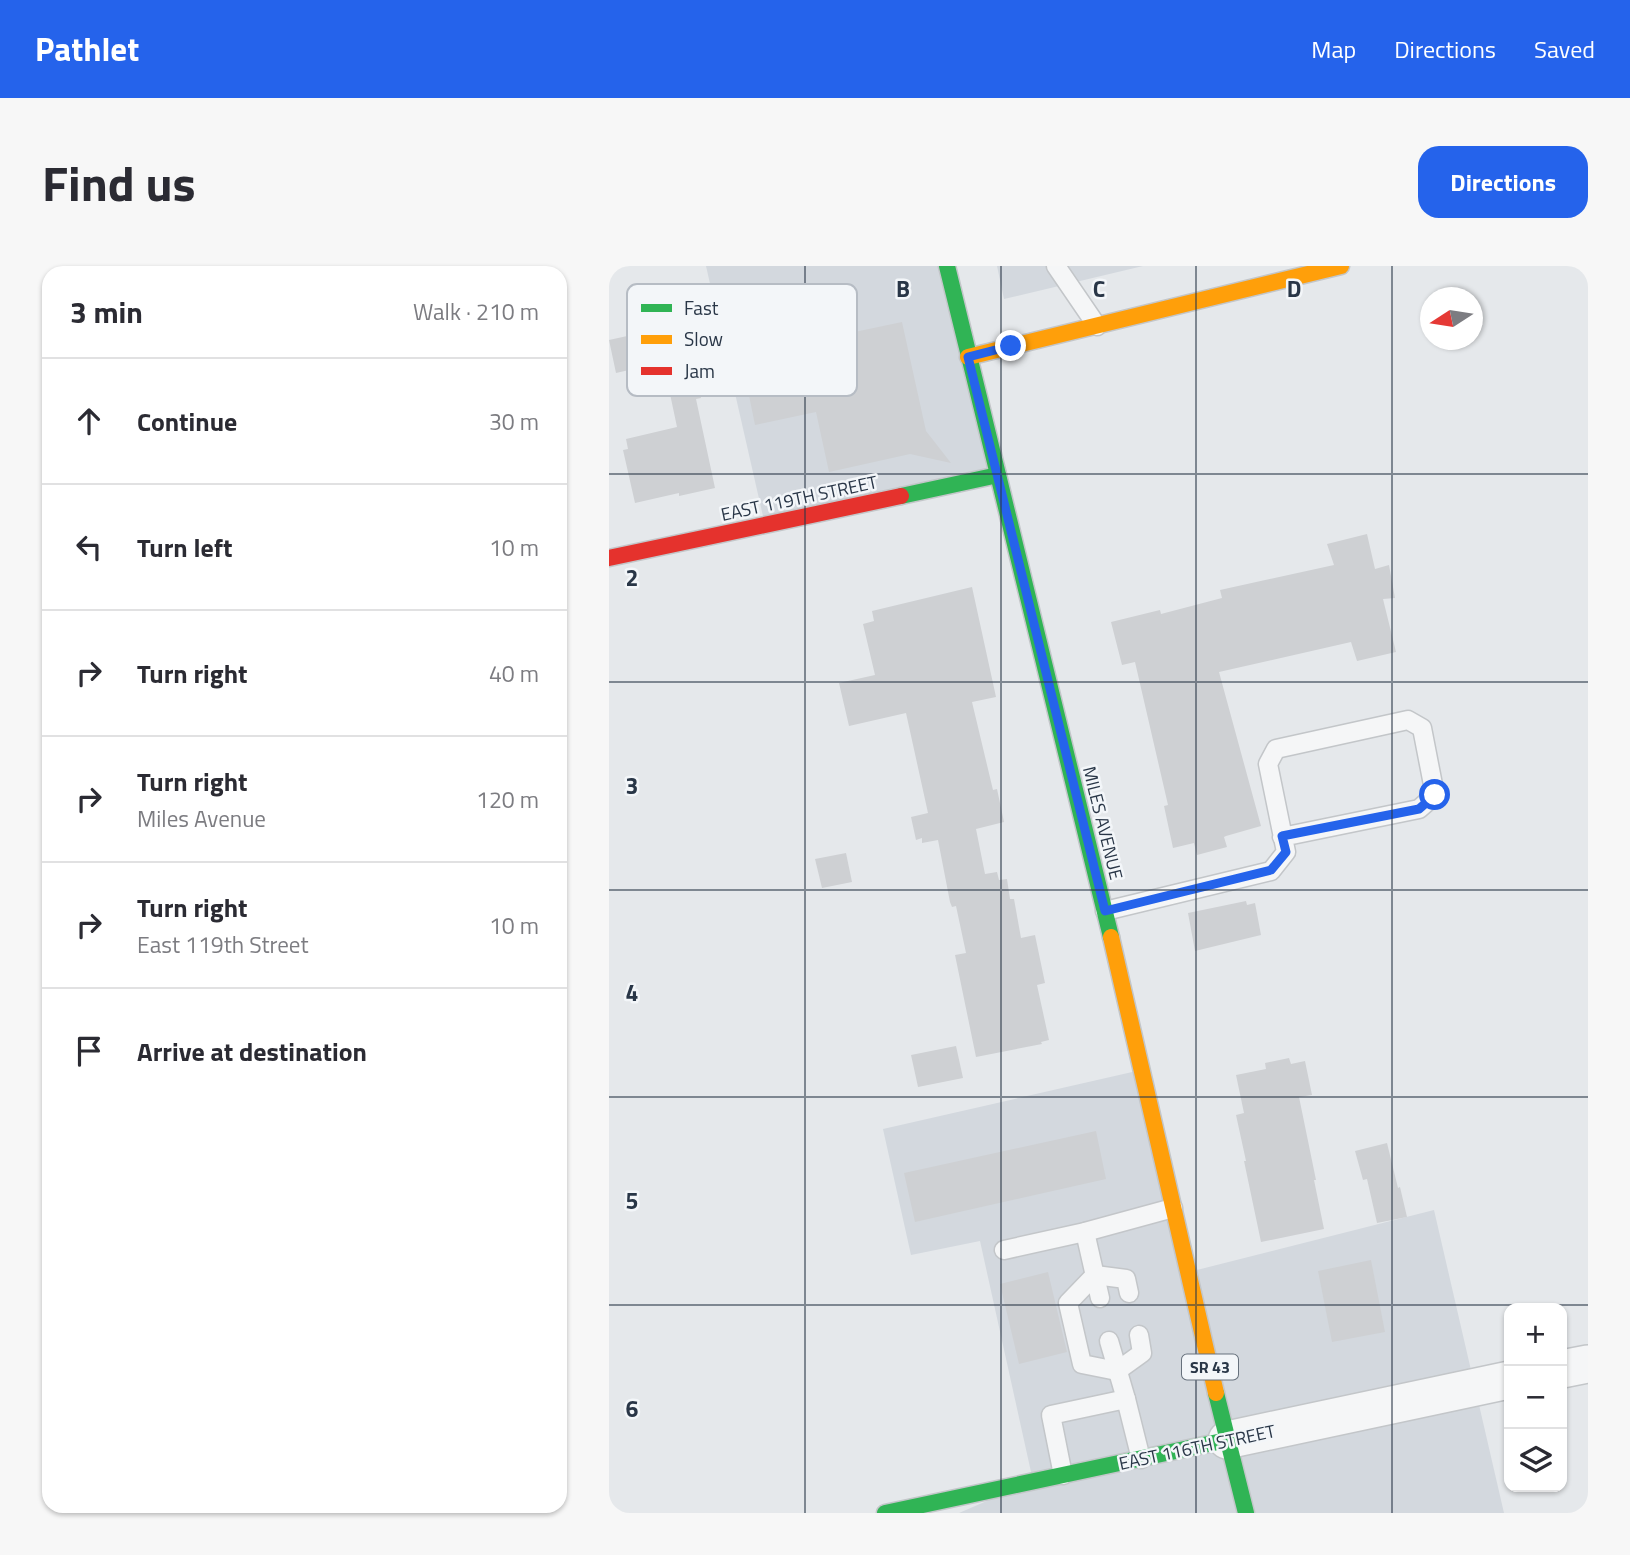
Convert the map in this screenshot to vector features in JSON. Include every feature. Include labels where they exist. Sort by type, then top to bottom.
[{"type":"main road","name":"MILES AVENUE","points":[[947,266],[1105,911],[1246,1513]]},
{"type":"main road","points":[[968,357],[1341,266]]},
{"type":"main road","name":"EAST 119TH STREET","points":[[610,555],[998,475]]},
{"type":"main road","name":"EAST 116TH STREET","points":[[885,1513],[1227,1440]]},
{"type":"street","points":[[1567,1368],[1588,1364]]},
{"type":"street","name":"EAST 116TH STREET","points":[[1227,1440],[1504,1381]]},
{"type":"lane","points":[[1056,266],[1097,327]]},
{"type":"lane","points":[[1105,911],[1271,870],[1286,852],[1282,836],[1268,764],[1276,749],[1408,720],[1422,728],[1435,795],[1419,809],[1282,836]]},
{"type":"lane","points":[[1004,1250],[1174,1208]]},
{"type":"lane","points":[[1085,1231],[1100,1298]]},
{"type":"lane","points":[[1095,1275],[1126,1279],[1129,1293]]},
{"type":"lane","points":[[1095,1275],[1068,1303],[1082,1364],[1118,1371],[1142,1353],[1139,1335]]},
{"type":"lane","points":[[1109,1340],[1141,1459]]},
{"type":"lane","points":[[1063,1475],[1051,1415],[1126,1399]]},
{"type":"shaded area","points":[[706,266],[948,266],[998,475],[765,525],[736,396],[857,396],[857,284],[710,284]]},
{"type":"shaded area","points":[[997,266],[1143,266],[1004,299]]},
{"type":"shaded area","points":[[1141,1070],[1189,1272],[1434,1210],[1504,1513],[959,1513],[1033,1481],[980,1241],[911,1255],[883,1129]]},
{"type":"building","points":[[902,322],[926,431],[951,463],[910,454],[829,472],[816,412],[755,425],[749,396],[857,396],[857,332]]},
{"type":"building","points":[[627,336],[627,370],[616,373],[609,340]]},
{"type":"building","points":[[670,396],[701,396],[696,399],[715,488],[635,503],[623,450],[628,449],[626,439],[677,427]]},
{"type":"building","points":[[1367,534],[1375,569],[1389,565],[1395,598],[1383,599],[1396,652],[1357,661],[1351,642],[1219,672],[1261,826],[1226,836],[1227,847],[1197,855],[1194,843],[1173,848],[1164,806],[1168,805],[1135,662],[1122,665],[1111,622],[1160,610],[1161,614],[1222,598],[1220,590],[1334,565],[1327,544]]},
{"type":"building","points":[[972,587],[996,697],[972,702],[993,790],[997,789],[1004,822],[976,829],[985,874],[997,872],[999,880],[1007,879],[1010,899],[1014,899],[1021,938],[1035,935],[1045,983],[1037,985],[1049,1040],[1041,1042],[1042,1044],[976,1057],[955,955],[966,953],[956,906],[952,907],[950,902],[938,840],[922,843],[922,838],[916,840],[911,817],[928,813],[906,713],[849,726],[839,683],[875,675],[863,624],[874,621],[872,611]]},
{"type":"building","points":[[846,853],[852,882],[822,888],[815,859]]},
{"type":"building","points":[[1246,901],[1247,905],[1255,903],[1261,935],[1195,951],[1188,913]]},
{"type":"building","points":[[956,1046],[963,1078],[918,1087],[911,1055]]},
{"type":"building","points":[[1289,1058],[1291,1064],[1305,1061],[1312,1095],[1299,1097],[1324,1229],[1261,1242],[1236,1115],[1244,1113],[1236,1075],[1266,1069],[1265,1063]]},
{"type":"building","points":[[1096,1131],[1106,1179],[915,1222],[904,1173]]},
{"type":"building","points":[[1387,1143],[1407,1217],[1377,1223],[1367,1179],[1363,1180],[1355,1151]]},
{"type":"building","points":[[1371,1260],[1385,1332],[1332,1342],[1318,1271]]},
{"type":"building","points":[[1048,1272],[1067,1352],[1019,1364],[1000,1284]]},
{"type":"traffic: fast","points":[[947,266],[1111,937]]},
{"type":"traffic: fast","points":[[901,496],[998,475]]},
{"type":"traffic: fast","points":[[1216,1393],[1246,1513]]},
{"type":"traffic: fast","points":[[885,1513],[1227,1440]]},
{"type":"traffic: slow","points":[[968,357],[1341,266]]},
{"type":"traffic: slow","points":[[1111,937],[1216,1393]]},
{"type":"traffic: jam","points":[[609,558],[901,496]]},
{"type":"route","points":[[1011,346],[968,357],[1105,911],[1271,870],[1286,852],[1282,836],[1419,809],[1435,795]]}]
